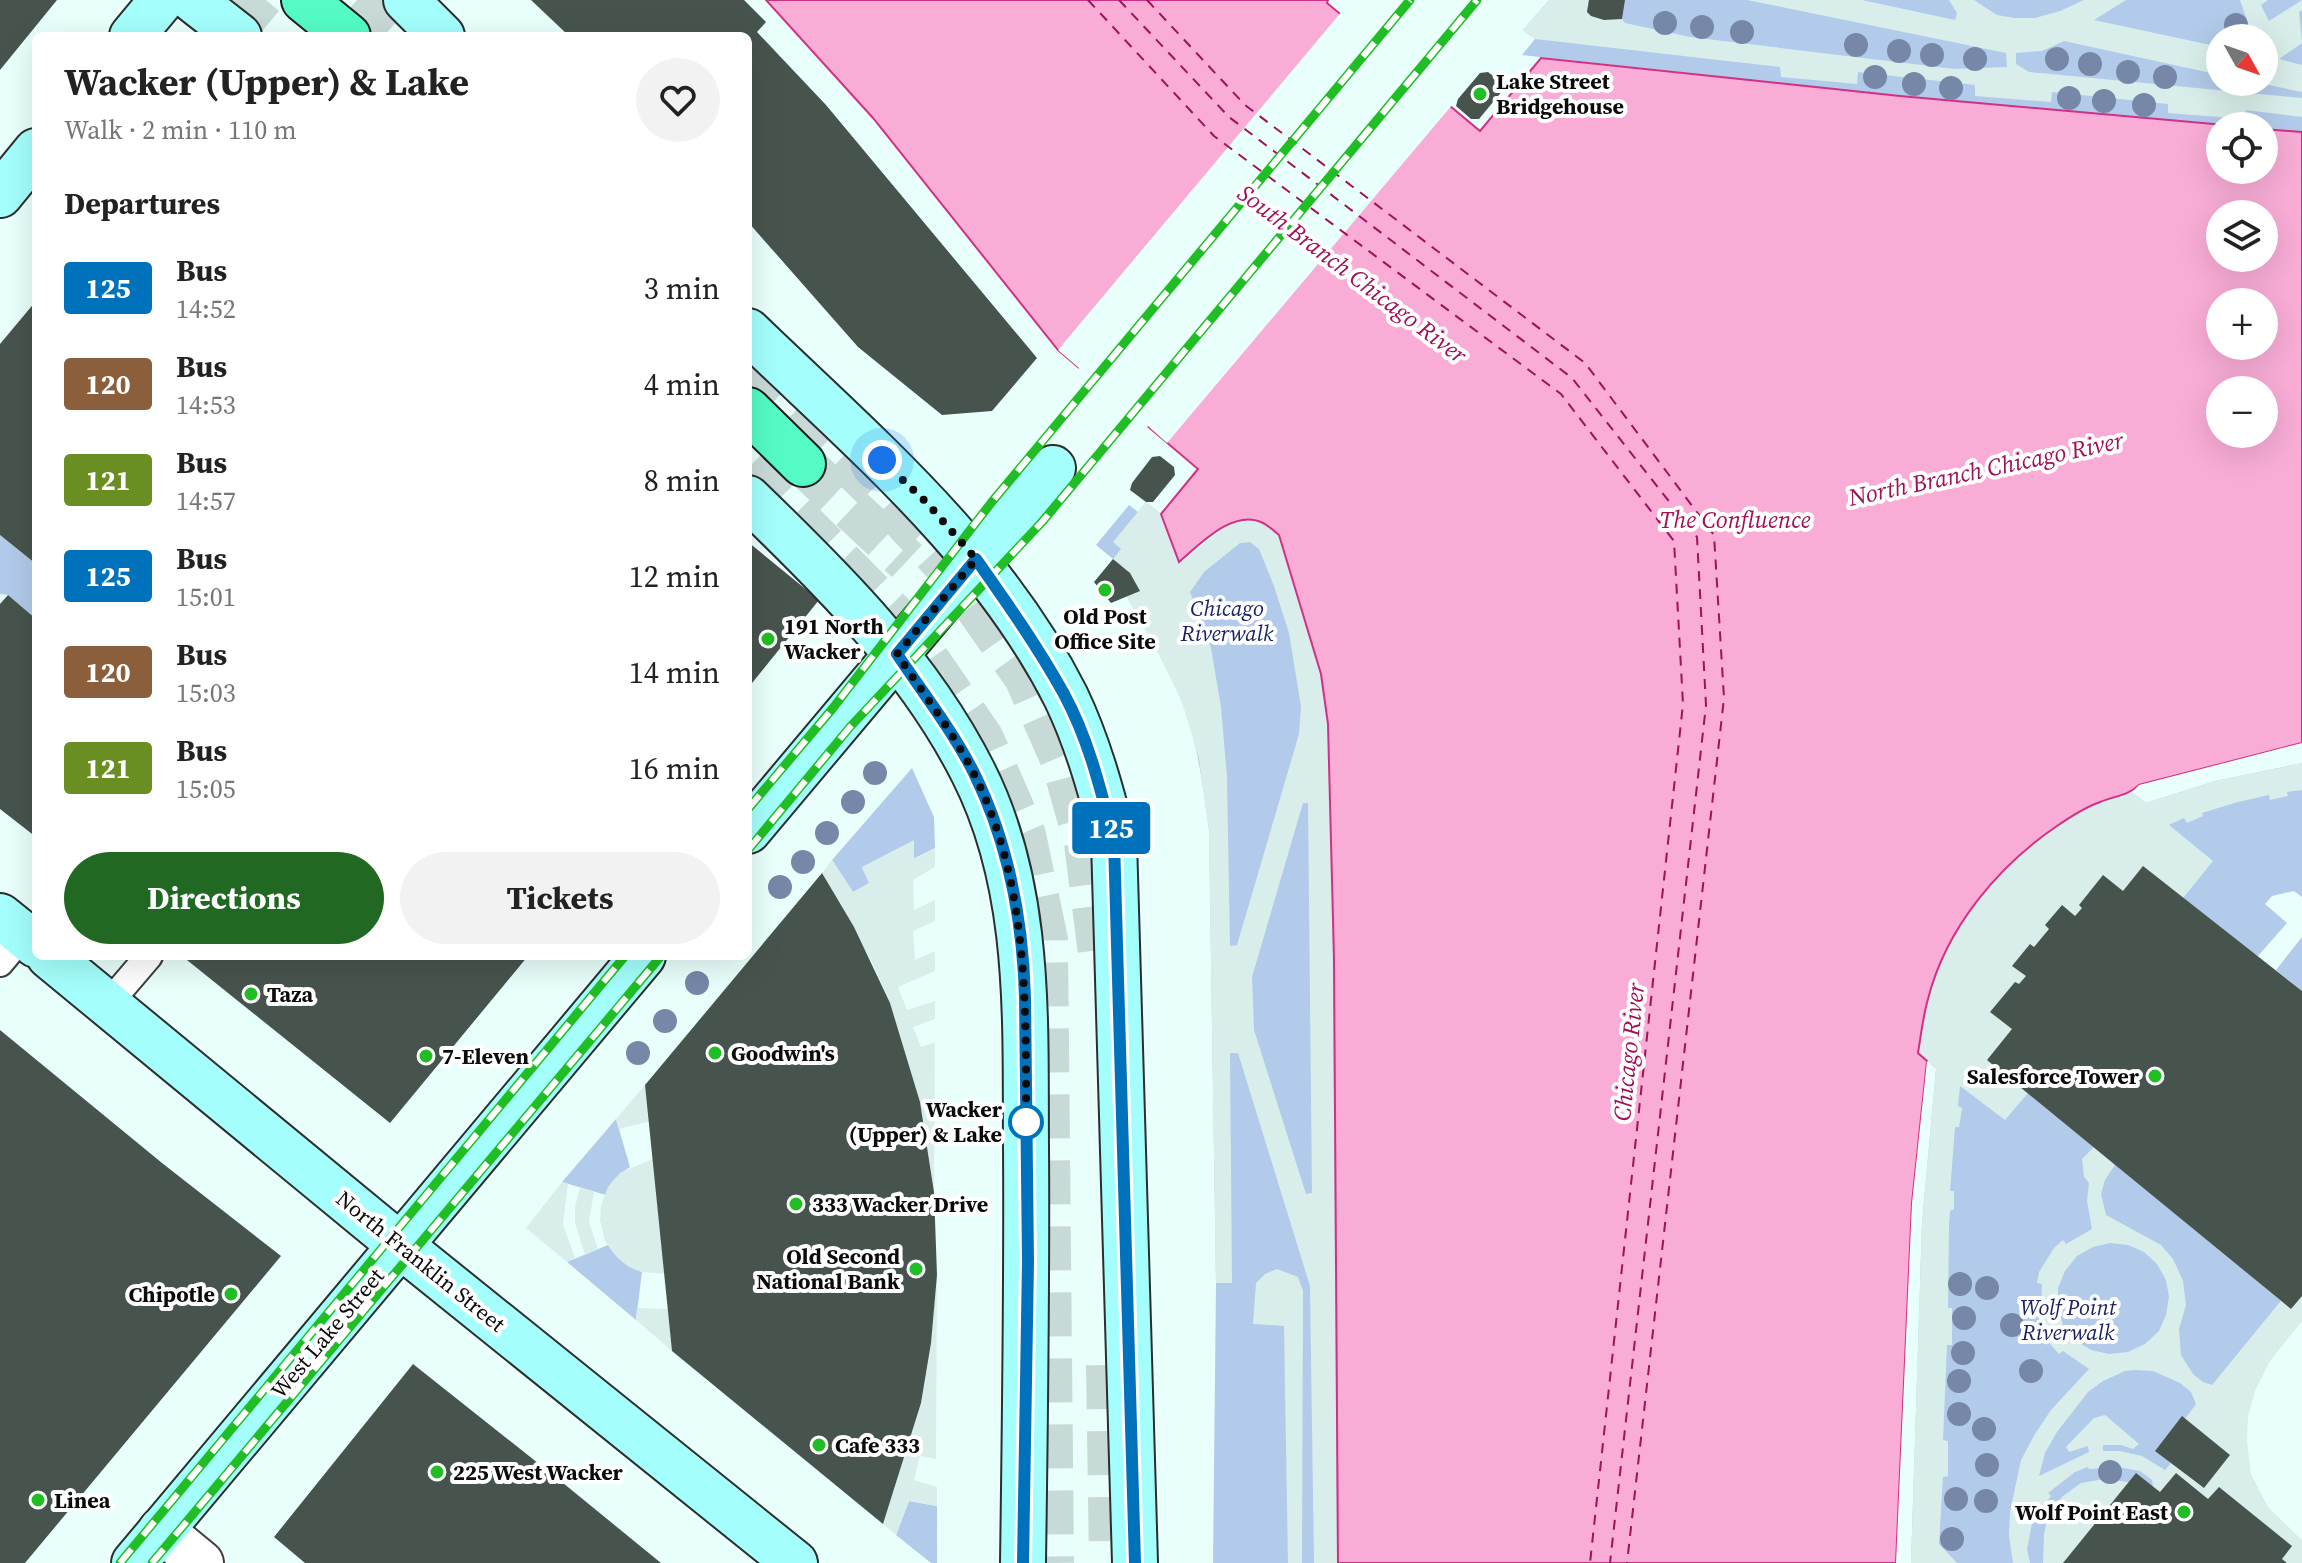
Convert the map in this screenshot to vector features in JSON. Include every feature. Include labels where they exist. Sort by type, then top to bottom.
[{"type":"highway","points":[[304,0],[343,32]]},
{"type":"highway","points":[[752,414],[803,464]]},
{"type":"main road","points":[[135,32],[162,0]]},
{"type":"main road","points":[[193,0],[234,32]]},
{"type":"main road","points":[[406,0],[438,32]]},
{"type":"main road","points":[[0,195],[32,156]]},
{"type":"main road","points":[[752,335],[927,503],[976,559],[1021,623],[1065,696],[1095,766],[1114,841],[1135,1563]]},
{"type":"main road","points":[[752,826],[1053,468]]},
{"type":"main road","points":[[752,502],[846,595],[897,654],[973,772],[995,822],[1015,896],[1024,971],[1028,1261],[1023,1563]]},
{"type":"main road","name":"North Franklin Street","points":[[51,960],[795,1563]]},
{"type":"main road","name":"West Lake Street","points":[[148,1547],[640,960]]},
{"type":"street","points":[[148,1547],[201,1563]]},
{"type":"lane","points":[[108,1004],[146,960]]},
{"type":"green space","points":[[1549,0],[2302,0],[2302,132],[2278,130],[2278,112],[2206,112],[2206,123],[1900,96],[1522,55],[1535,39],[1523,30]]},
{"type":"green space","name":"Chicago Riverwalk","points":[[1146,502],[1161,514],[1179,562],[1263,522],[1328,724],[1334,959],[1338,1563],[1213,1563],[1216,1283],[1209,830],[1188,718],[1170,675],[1127,597],[1140,591],[1130,573],[1096,545],[1129,505],[1138,512]]},
{"type":"green space","points":[[0,535],[32,561],[32,616],[8,595],[0,594]]},
{"type":"green space","name":"Wolf Point Riverwalk","points":[[2302,763],[2302,897],[2294,891],[2272,896],[2265,904],[2287,923],[2258,956],[2123,891],[2103,875],[2079,904],[2082,908],[2061,905],[2045,924],[2049,929],[2029,944],[2013,965],[2026,976],[2019,984],[2015,982],[1991,1012],[2012,1029],[1987,1059],[2281,1301],[2156,1450],[2171,1463],[2105,1563],[1911,1563],[1922,1223],[1936,1069],[1918,1053],[2132,792],[2146,803],[2215,781]]},
{"type":"green space","points":[[912,768],[934,817],[935,848],[913,859],[914,841],[862,868],[870,883],[853,892],[832,860]]},
{"type":"green space","points":[[2302,937],[2302,991],[2276,970]]},
{"type":"green space","points":[[616,1119],[630,1167],[609,1186],[606,1195],[562,1182]]},
{"type":"green space","points":[[608,1245],[622,1262],[642,1272],[636,1320],[567,1262]]},
{"type":"green space","points":[[909,1501],[937,1506],[937,1563],[931,1563],[896,1535]]},
{"type":"shaded area","points":[[1549,0],[1589,0],[1587,12],[1598,18],[1622,19],[1625,23],[1690,37],[1955,69],[2007,67],[2006,53],[1747,0],[1862,0],[1955,20],[1957,13],[1949,0],[1974,0],[1997,15],[2035,18],[2084,0],[2126,0],[2094,20],[2206,44],[2206,72],[2064,41],[2042,51],[2016,53],[2016,64],[2029,72],[2206,89],[2206,96],[2302,98],[2302,117],[2246,110],[2206,112],[2206,116],[2168,113],[2168,104],[2052,92],[2051,102],[1975,96],[1975,85],[1858,72],[1857,84],[1781,77],[1780,67],[1535,39],[1523,30]]},
{"type":"shaded area","points":[[2240,0],[2268,0],[2261,5],[2269,21],[2302,0],[2302,10],[2299,12],[2302,43],[2279,59],[2302,65],[2302,92],[2278,87],[2278,24],[2248,24]]},
{"type":"shaded area","points":[[1146,502],[1161,514],[1179,562],[1234,521],[1247,519],[1263,522],[1279,535],[1321,674],[1328,724],[1332,833],[1337,1563],[1314,1563],[1310,1286],[1238,1053],[1230,1053],[1232,1283],[1216,1283],[1209,830],[1199,759],[1182,702],[1127,597],[1140,591],[1130,573],[1113,559],[1121,549],[1113,542]],"holes":[[[1250,542],[1259,549],[1289,633],[1301,707],[1299,734],[1237,945],[1230,946],[1227,777],[1221,707],[1211,648],[1190,592],[1204,572],[1240,543]],[[1303,803],[1308,803],[1312,1193],[1306,1194],[1254,1030],[1252,977]]]},
{"type":"shaded area","points":[[2302,763],[2302,790],[2287,792],[2288,796],[2270,800],[2269,795],[2238,802],[2202,813],[2203,816],[2187,823],[2184,818],[2169,825],[2213,861],[2183,898],[2123,891],[2103,875],[2079,904],[2082,908],[2075,916],[2061,905],[2045,924],[2049,929],[2034,947],[2029,944],[2013,965],[2026,976],[2019,984],[2015,982],[1991,1012],[2012,1029],[1987,1060],[2028,1093],[2005,1120],[1960,1086],[1958,1106],[1962,1108],[1959,1127],[1955,1127],[1950,1191],[1954,1191],[1954,1209],[1950,1211],[1949,1225],[1948,1308],[1952,1308],[1952,1345],[1947,1345],[1943,1440],[1948,1441],[1948,1476],[1943,1477],[1939,1544],[1957,1563],[1911,1563],[1922,1223],[1936,1069],[1918,1053],[1928,998],[1954,935],[1984,892],[2010,863],[2058,825],[2098,802],[2132,792],[2146,803],[2215,781]]},
{"type":"shaded area","points":[[914,840],[914,859],[935,848],[935,867],[913,880],[914,910],[935,900],[935,921],[913,931],[915,960],[935,951],[935,971],[898,987],[907,1010],[935,1001],[935,1019],[913,1027],[921,1047],[935,1042],[934,1192],[920,1102],[890,1003],[873,964],[822,873],[832,860],[853,892],[869,883],[862,867]]},
{"type":"shaded area","points":[[645,1085],[650,1121],[619,1129],[616,1119]]},
{"type":"shaded area","points":[[2094,1147],[2115,1165],[2105,1180],[2101,1194],[2106,1215],[2161,1245],[2173,1259],[2183,1281],[2186,1305],[2179,1329],[2181,1355],[2193,1374],[2203,1382],[2212,1385],[2281,1301],[2291,1309],[2302,1296],[2302,1321],[2270,1361],[2255,1391],[2248,1417],[2247,1440],[2251,1474],[2268,1507],[2302,1540],[2302,1563],[2287,1563],[2282,1559],[2291,1546],[2208,1499],[2105,1563],[2043,1563],[2048,1516],[2063,1496],[2081,1483],[2105,1479],[2147,1488],[2153,1486],[2152,1480],[2140,1471],[2107,1465],[2107,1468],[2088,1467],[2075,1472],[2048,1493],[2051,1496],[2040,1511],[2037,1510],[2032,1523],[2027,1549],[2030,1563],[2013,1563],[2009,1536],[2010,1512],[2021,1460],[2051,1410],[2089,1369],[2063,1351],[2059,1354],[2050,1344],[2036,1312],[2041,1310],[2042,1284],[2037,1283],[2039,1272],[2054,1248],[2063,1240],[2066,1244],[2092,1229],[2087,1201],[2089,1183],[2084,1177],[2082,1159]],"holes":[[[2110,1243],[2128,1245],[2144,1252],[2157,1264],[2166,1280],[2169,1297],[2159,1331],[2145,1344],[2128,1352],[2109,1354],[2091,1350],[2075,1340],[2063,1325],[2058,1307],[2058,1288],[2065,1271],[2077,1256],[2093,1247]],[[2135,1370],[2153,1371],[2180,1383],[2191,1392],[2196,1404],[2185,1419],[2230,1455],[2204,1488],[2171,1463],[2165,1470],[2142,1456],[2103,1451],[2103,1445],[2133,1449],[2139,1444],[2105,1415],[2094,1418],[2066,1447],[2069,1452],[2088,1446],[2089,1452],[2039,1476],[2045,1453],[2057,1432],[2088,1392],[2103,1381]]]},
{"type":"shaded area","points":[[653,1159],[666,1274],[642,1272],[629,1267],[605,1241],[600,1220],[601,1205],[608,1187],[620,1173]]},
{"type":"shaded area","points":[[562,1182],[568,1184],[563,1224],[575,1258],[567,1262],[526,1228]]},
{"type":"shaded area","points":[[580,1187],[594,1192],[589,1222],[598,1249],[585,1255],[575,1223]]},
{"type":"shaded area","points":[[1277,1269],[1298,1277],[1303,1291],[1302,1563],[1288,1563],[1284,1326],[1253,1324],[1256,1283],[1265,1274]]},
{"type":"shaded area","points":[[937,1275],[936,1459],[920,1456],[914,1480],[937,1487],[937,1506],[909,1501],[896,1535],[883,1524],[921,1403],[931,1343]]},
{"type":"shaded area","points":[[637,1308],[668,1309],[672,1351],[636,1320]]},
{"type":"water","name":"The Confluence","points":[[766,0],[1328,0],[1327,3],[1480,131],[1541,58],[1900,96],[2206,123],[2206,184],[2278,184],[2278,130],[2302,132],[2302,743],[2139,785],[2126,794],[2078,812],[2014,860],[1977,901],[1947,948],[1928,999],[1918,1053],[1927,1061],[1912,1203],[1896,1563],[1338,1563],[1334,959],[1328,724],[1321,674],[1279,535],[1263,523],[1241,520],[1218,530],[1179,562],[1161,514],[1198,469],[1058,350],[873,118]]},
{"type":"pier","points":[[1343,10],[1453,104],[1167,443],[1148,426],[1145,429],[1077,371],[1079,368],[1058,350]]},
{"type":"pier","points":[[2302,743],[2302,748],[2141,789],[2135,794],[2132,792],[2139,785]]},
{"type":"pier","points":[[1927,1061],[1931,1064],[1916,1203],[1900,1563],[1896,1563],[1912,1203]]},
{"type":"building","points":[[0,0],[57,0],[0,70]]},
{"type":"building","points":[[531,0],[744,0],[766,22],[757,32],[826,105],[1037,358],[992,411],[942,415],[858,347],[752,227],[752,32],[565,32]]},
{"type":"building","points":[[1589,0],[1625,0],[1622,19],[1604,20],[1591,16],[1587,12]]},
{"type":"building","name":"Lake Street Bridgehouse","points":[[1488,72],[1501,82],[1503,90],[1479,119],[1471,119],[1456,106],[1458,99],[1480,73]]},
{"type":"building","points":[[32,306],[32,561],[0,535],[0,344]]},
{"type":"building","points":[[1160,456],[1174,467],[1175,475],[1153,502],[1146,502],[1130,490],[1132,483],[1152,457]]},
{"type":"building","name":"191 North Wacker","points":[[752,545],[819,600],[752,683]]},
{"type":"building","points":[[1113,559],[1130,573],[1140,591],[1111,603],[1094,582]]},
{"type":"building","points":[[8,595],[32,616],[32,834],[0,809],[0,604]]},
{"type":"building","name":"Salesforce Tower","points":[[2143,866],[2302,991],[2302,1296],[2291,1309],[1987,1060],[2012,1029],[1990,1012],[2015,982],[2019,984],[2026,976],[2012,966],[2030,944],[2034,947],[2049,929],[2045,925],[2062,905],[2075,916],[2082,908],[2079,905],[2103,875],[2123,891]]},
{"type":"building","name":"333 Wacker Drive","points":[[822,873],[854,927],[890,1003],[920,1102],[934,1192],[937,1275],[931,1343],[921,1403],[883,1524],[672,1351],[645,1085]]},
{"type":"building","points":[[187,960],[525,960],[390,1123]]},
{"type":"building","points":[[0,1030],[281,1256],[25,1563],[0,1563]]},
{"type":"building","name":"225 West Wacker","points":[[413,1364],[661,1563],[305,1563],[274,1537]]},
{"type":"building","points":[[2182,1416],[2230,1455],[2204,1488],[2155,1451]]},
{"type":"building","name":"Wolf Point East","points":[[2136,1473],[2160,1492],[2176,1473],[2208,1499],[2219,1487],[2292,1546],[2282,1559],[2287,1563],[2063,1563]]},
{"type":"ferry route","points":[[1088,0],[1214,136],[1561,394],[1674,541],[1683,704],[1590,1563]]},
{"type":"ferry route","points":[[1119,0],[1229,117],[1572,378],[1697,537],[1706,705],[1610,1563]]},
{"type":"ferry route","points":[[1147,0],[1245,105],[1585,363],[1714,535],[1724,698],[1627,1563]]},
{"type":"tunnel","points":[[231,0],[270,32]]},
{"type":"tunnel","points":[[357,0],[393,32]]},
{"type":"tunnel","points":[[752,369],[888,502],[953,573],[1026,677],[1063,761],[1086,843],[1101,961]]},
{"type":"tunnel","points":[[803,464],[907,561]]},
{"type":"tunnel","points":[[752,472],[905,627],[982,739],[1024,835],[1046,940],[1052,1563]]},
{"type":"tunnel","points":[[1108,1365],[1111,1563]]},
{"type":"railway","points":[[752,804],[833,708],[991,503],[1410,0]]},
{"type":"railway","points":[[752,845],[850,727],[1042,522],[1477,0]]},
{"type":"railway","points":[[120,1563],[622,960]]},
{"type":"railway","points":[[152,1563],[658,960]]},
{"type":"bus line","name":"125","points":[[1023,1563],[1028,1261],[1025,998],[1015,896],[995,822],[973,772],[897,654],[976,559],[1021,623],[1065,696],[1095,766],[1114,841],[1135,1563]]},
{"type":"place","name":"Lake Street Bridgehouse","points":[[1480,94]]},
{"type":"place","name":"Old Post Office Site","points":[[1105,590]]},
{"type":"place","name":"191 North Wacker","points":[[768,639]]},
{"type":"place","name":"Taza","points":[[251,994]]},
{"type":"place","name":"Goodwin's","points":[[715,1053]]},
{"type":"place","name":"7-Eleven","points":[[426,1056]]},
{"type":"place","name":"Salesforce Tower","points":[[2155,1076]]},
{"type":"place","name":"Wacker (Upper) & Lake","points":[[1026,1122]]},
{"type":"place","name":"333 Wacker Drive","points":[[796,1204]]},
{"type":"place","name":"Old Second National Bank","points":[[916,1269]]},
{"type":"place","name":"Chipotle","points":[[231,1294]]},
{"type":"place","name":"Cafe 333","points":[[819,1445]]},
{"type":"place","name":"225 West Wacker","points":[[437,1472]]},
{"type":"place","name":"Linea","points":[[38,1500]]},
{"type":"place","name":"Wolf Point East","points":[[2184,1512]]},
{"type":"route","points":[[882,460],[927,503],[976,559],[897,654],[973,772],[995,822],[1015,896],[1024,971],[1026,1126],[1026,1122]]},
{"type":"water label","name":"South Branch Chicago River","points":[[1352,274]]},
{"type":"water label","name":"North Branch Chicago River","points":[[1986,469]]},
{"type":"water label","name":"Chicago River","points":[[1629,1052]]}]
